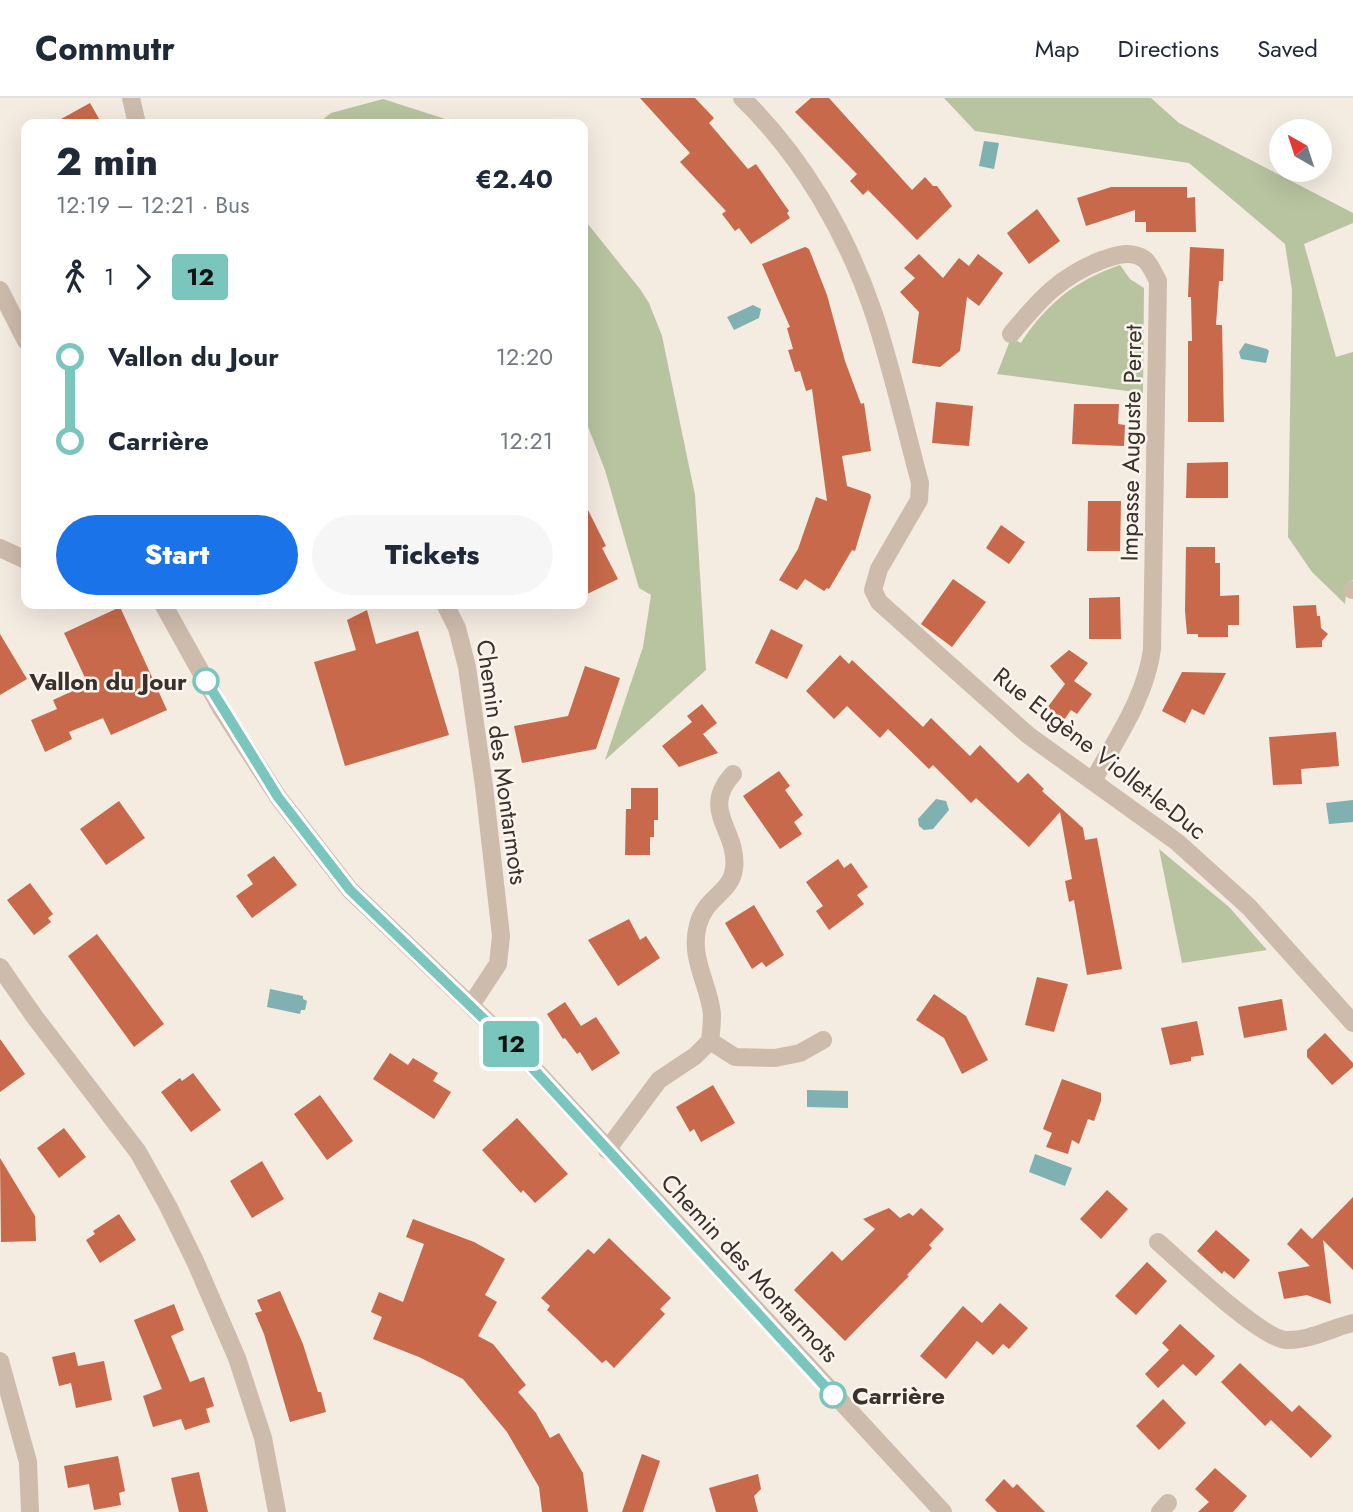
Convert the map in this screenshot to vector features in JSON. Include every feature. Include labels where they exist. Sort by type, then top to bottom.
[{"type":"street","points":[[131,98],[136,119]]},
{"type":"street","name":"Rue Eugène Viollet-le-Duc","points":[[742,98],[771,126],[821,198],[846,247],[873,313],[920,483],[919,500],[879,569],[873,590],[879,602],[1028,735],[1177,842],[1249,907],[1353,1023]]},
{"type":"street","name":"Impasse Auguste Perret","points":[[1011,334],[1053,288],[1074,272],[1115,256],[1131,253],[1146,260],[1158,281],[1152,649],[1146,680],[1093,781]]},
{"type":"street","points":[[0,290],[21,331]]},
{"type":"street","points":[[0,548],[21,557]]},
{"type":"street","name":"Chemin des Montarmots","points":[[166,609],[222,710],[271,786],[350,890],[514,1048],[943,1512]]},
{"type":"street","name":"Chemin des Montarmots","points":[[448,609],[457,628],[467,667],[501,936],[499,964],[471,1005]]},
{"type":"street","points":[[607,1150],[659,1080],[695,1056],[710,1041],[712,1014],[695,956],[697,926],[706,905],[731,883],[735,866],[727,828],[719,812],[719,793],[733,774]]},
{"type":"street","points":[[0,967],[138,1152],[168,1206],[237,1358],[263,1438],[277,1512]]},
{"type":"street","points":[[710,1041],[736,1057],[775,1058],[800,1053],[823,1040]]},
{"type":"street","points":[[1158,1242],[1255,1325],[1283,1340],[1304,1338],[1353,1323]]},
{"type":"street","points":[[0,1361],[28,1462],[30,1512]]},
{"type":"green space","points":[[944,98],[1151,98],[1179,123],[1269,170],[1269,182],[1293,182],[1353,213],[1353,223],[1304,244],[1336,357],[1353,352],[1353,580],[1347,583],[1345,604],[1312,572],[1288,537],[1292,290],[1285,244],[1189,163],[975,131]]},
{"type":"green space","points":[[383,99],[445,119],[323,119],[331,113]]},
{"type":"green space","points":[[588,224],[640,289],[649,303],[662,336],[695,495],[706,670],[605,760],[643,647],[651,595],[639,588],[605,470],[588,427]]},
{"type":"green space","points":[[1120,265],[1130,279],[1144,288],[1143,393],[997,374],[1011,338],[1021,343],[1041,316],[1063,295],[1089,278]]},
{"type":"green space","points":[[1159,849],[1229,907],[1267,950],[1182,963]]},
{"type":"water","points":[[984,141],[999,143],[994,169],[979,166]]},
{"type":"water","points":[[753,305],[761,309],[759,318],[734,330],[727,317]]},
{"type":"water","points":[[1245,343],[1267,349],[1269,351],[1266,363],[1241,359],[1239,352]]},
{"type":"water","points":[[936,799],[946,801],[949,810],[933,829],[924,830],[919,826],[918,819]]},
{"type":"water","points":[[1353,800],[1353,822],[1329,824],[1326,803]]},
{"type":"water","points":[[270,989],[303,996],[307,1001],[305,1010],[301,1010],[300,1014],[267,1007]]},
{"type":"water","points":[[807,1090],[848,1091],[848,1108],[807,1107]]},
{"type":"water","points":[[1035,1154],[1072,1168],[1065,1186],[1029,1172]]},
{"type":"building","points":[[640,98],[695,98],[714,118],[709,123],[748,169],[756,164],[789,211],[787,213],[790,218],[751,244],[739,228],[735,231],[722,214],[726,211],[680,162],[690,153]]},
{"type":"building","points":[[811,98],[829,98],[912,190],[925,177],[933,186],[937,186],[952,206],[917,240],[868,190],[863,195],[850,181],[857,174],[795,112]]},
{"type":"building","points":[[90,103],[99,119],[61,119]]},
{"type":"building","points":[[1111,187],[1187,187],[1187,198],[1195,197],[1196,232],[1146,232],[1146,222],[1135,222],[1135,210],[1086,226],[1077,198]]},
{"type":"building","points":[[1037,209],[1060,241],[1029,264],[1007,233]]},
{"type":"building","points":[[805,247],[809,249],[827,295],[845,361],[861,404],[864,403],[871,451],[842,456],[847,486],[870,494],[871,497],[855,551],[852,550],[829,589],[824,591],[805,579],[797,590],[779,580],[798,549],[816,497],[827,501],[812,389],[806,391],[800,371],[795,372],[788,350],[793,349],[787,328],[790,327],[762,264]]},
{"type":"building","points":[[1190,247],[1224,249],[1223,281],[1219,281],[1216,325],[1222,325],[1224,422],[1188,422],[1188,341],[1192,341],[1191,297],[1188,297]]},
{"type":"building","points":[[919,254],[943,278],[959,258],[969,266],[978,254],[1003,273],[979,306],[967,297],[960,351],[940,367],[912,363],[919,312],[900,292],[915,278],[904,268]]},
{"type":"building","points":[[936,402],[973,406],[969,446],[932,443]]},
{"type":"building","points":[[1074,404],[1119,404],[1118,424],[1125,425],[1124,446],[1072,444]]},
{"type":"building","points":[[1228,462],[1228,498],[1186,498],[1187,463]]},
{"type":"building","points":[[1088,501],[1121,501],[1120,551],[1087,551]]},
{"type":"building","points":[[588,510],[606,546],[602,548],[618,579],[588,594]]},
{"type":"building","points":[[1001,525],[1025,542],[1009,564],[986,548]]},
{"type":"building","points":[[1186,547],[1215,547],[1215,563],[1220,563],[1220,596],[1239,595],[1239,625],[1228,625],[1228,637],[1198,637],[1198,634],[1187,634]]},
{"type":"building","points":[[953,579],[986,602],[952,647],[921,624]]},
{"type":"building","points":[[1120,597],[1121,639],[1089,639],[1089,598]]},
{"type":"building","points":[[1316,605],[1321,628],[1328,634],[1322,641],[1322,647],[1296,648],[1293,606]]},
{"type":"building","points":[[121,609],[167,710],[111,735],[103,718],[69,732],[72,739],[45,752],[31,720],[57,709],[53,700],[88,684],[64,633]]},
{"type":"building","points":[[367,610],[376,644],[418,631],[449,735],[345,766],[314,662],[356,650],[347,620]]},
{"type":"building","points":[[771,629],[803,645],[787,679],[755,663]]},
{"type":"building","points":[[0,634],[27,679],[0,695]]},
{"type":"building","points":[[1069,650],[1088,663],[1074,681],[1092,694],[1077,714],[1071,710],[1064,720],[1047,708],[1065,684],[1050,666]]},
{"type":"building","points":[[840,655],[849,664],[852,660],[923,727],[931,718],[970,756],[980,745],[1018,783],[1028,773],[1044,789],[1042,791],[1083,828],[1085,840],[1097,838],[1122,969],[1087,975],[1074,900],[1069,902],[1065,881],[1072,879],[1060,812],[1029,847],[976,798],[971,803],[933,765],[929,769],[888,729],[880,738],[847,706],[834,719],[806,691]]},
{"type":"building","points":[[585,666],[620,678],[596,749],[522,763],[514,726],[568,716]]},
{"type":"building","points":[[1182,672],[1226,673],[1204,715],[1192,709],[1185,723],[1162,711]]},
{"type":"building","points":[[702,704],[717,723],[703,734],[718,753],[679,767],[662,746],[692,722],[687,716]]},
{"type":"building","points":[[1336,732],[1339,766],[1301,769],[1302,784],[1273,785],[1269,737]]},
{"type":"building","points":[[779,771],[790,786],[785,790],[803,815],[794,822],[802,834],[780,849],[743,796]]},
{"type":"building","points":[[631,788],[658,788],[658,820],[654,820],[654,837],[650,837],[650,855],[625,855],[626,809],[631,809]]},
{"type":"building","points":[[119,801],[145,838],[106,865],[80,829]]},
{"type":"building","points":[[274,856],[297,885],[252,918],[236,896],[253,884],[247,875]]},
{"type":"building","points":[[838,859],[844,868],[851,863],[868,887],[857,895],[864,904],[829,930],[816,911],[823,906],[806,882]]},
{"type":"building","points":[[30,883],[53,914],[48,918],[51,922],[34,935],[7,900]]},
{"type":"building","points":[[754,905],[784,955],[766,967],[762,962],[752,969],[725,923]]},
{"type":"building","points":[[629,919],[640,940],[646,936],[660,958],[618,986],[588,940]]},
{"type":"building","points":[[97,934],[164,1024],[134,1047],[68,956]]},
{"type":"building","points":[[1037,977],[1068,984],[1054,1032],[1025,1025]]},
{"type":"building","points":[[934,994],[966,1016],[988,1060],[962,1074],[944,1038],[916,1020]]},
{"type":"building","points":[[1282,999],[1287,1030],[1244,1038],[1238,1007]]},
{"type":"building","points":[[565,1002],[581,1026],[596,1017],[620,1053],[592,1071],[580,1052],[577,1054],[565,1038],[563,1039],[547,1014]]},
{"type":"building","points":[[1197,1021],[1204,1055],[1170,1065],[1161,1028]]},
{"type":"building","points":[[1325,1033],[1353,1063],[1353,1067],[1332,1085],[1307,1057],[1307,1050]]},
{"type":"building","points":[[0,1039],[25,1074],[0,1092]]},
{"type":"building","points":[[390,1053],[408,1065],[413,1058],[438,1073],[433,1081],[451,1092],[434,1119],[373,1079]]},
{"type":"building","points":[[193,1073],[221,1110],[191,1132],[161,1092],[180,1078],[182,1081]]},
{"type":"building","points":[[1062,1079],[1101,1093],[1094,1121],[1088,1119],[1079,1144],[1072,1140],[1068,1154],[1046,1147],[1052,1133],[1043,1129]]},
{"type":"building","points":[[713,1085],[735,1123],[701,1142],[694,1129],[690,1132],[676,1107]]},
{"type":"building","points":[[320,1095],[353,1141],[327,1160],[294,1114]]},
{"type":"building","points":[[517,1118],[568,1174],[535,1203],[523,1190],[521,1193],[482,1150]]},
{"type":"building","points":[[64,1128],[86,1157],[59,1178],[37,1148]]},
{"type":"building","points":[[0,1158],[35,1216],[36,1241],[1,1242]]},
{"type":"building","points":[[262,1161],[284,1199],[252,1218],[230,1181]]},
{"type":"building","points":[[1107,1190],[1128,1209],[1101,1239],[1080,1219]]},
{"type":"building","points":[[1353,1197],[1353,1270],[1323,1240],[1331,1304],[1307,1295],[1284,1299],[1278,1272],[1310,1266],[1287,1244],[1301,1228],[1312,1239]]},
{"type":"building","points":[[889,1208],[900,1218],[909,1213],[913,1216],[921,1208],[944,1229],[929,1245],[932,1248],[907,1275],[909,1276],[845,1341],[794,1290],[832,1251],[842,1261],[875,1229],[863,1219]]},
{"type":"building","points":[[119,1214],[136,1240],[100,1263],[86,1240],[95,1234],[93,1231]]},
{"type":"building","points":[[413,1219],[474,1242],[505,1259],[485,1295],[497,1302],[478,1336],[493,1344],[526,1385],[518,1392],[536,1413],[550,1438],[559,1433],[583,1473],[588,1512],[542,1512],[539,1487],[507,1432],[463,1379],[419,1357],[373,1339],[382,1317],[371,1312],[379,1292],[403,1302],[424,1244],[406,1237]]},
{"type":"building","points":[[1216,1230],[1250,1260],[1234,1279],[1224,1271],[1222,1274],[1197,1251]]},
{"type":"building","points":[[609,1238],[671,1298],[660,1309],[665,1314],[614,1368],[606,1360],[602,1363],[547,1310],[550,1306],[541,1298],[588,1249],[594,1254]]},
{"type":"building","points":[[1147,1262],[1167,1281],[1136,1315],[1115,1296]]},
{"type":"building","points":[[280,1291],[303,1344],[326,1412],[290,1422],[264,1334],[255,1313],[262,1311],[257,1300]]},
{"type":"building","points":[[1000,1303],[1028,1328],[1009,1349],[1003,1344],[993,1355],[977,1341],[946,1379],[920,1356],[963,1306],[982,1323]]},
{"type":"building","points":[[174,1304],[184,1330],[171,1336],[190,1382],[204,1377],[214,1406],[206,1409],[210,1422],[185,1430],[181,1419],[153,1427],[143,1396],[162,1389],[134,1320]]},
{"type":"building","points":[[1180,1324],[1215,1356],[1196,1376],[1183,1364],[1158,1388],[1145,1374],[1169,1350],[1162,1343]]},
{"type":"building","points":[[75,1352],[78,1366],[104,1361],[112,1400],[76,1408],[71,1383],[59,1386],[52,1357]]},
{"type":"building","points":[[1240,1363],[1292,1412],[1299,1405],[1332,1436],[1311,1458],[1271,1420],[1265,1426],[1221,1382]]},
{"type":"building","points":[[1163,1399],[1186,1423],[1159,1450],[1136,1426]]},
{"type":"building","points":[[642,1454],[660,1461],[643,1512],[622,1512]]},
{"type":"building","points":[[118,1456],[125,1491],[119,1493],[121,1505],[94,1510],[89,1484],[68,1488],[64,1466]]},
{"type":"building","points":[[1215,1468],[1247,1496],[1233,1512],[1198,1512],[1209,1502],[1195,1489]]},
{"type":"building","points":[[199,1472],[208,1512],[179,1512],[171,1478]]},
{"type":"building","points":[[758,1474],[761,1489],[754,1496],[758,1512],[716,1512],[709,1488]]},
{"type":"building","points":[[1004,1479],[1013,1488],[1017,1484],[1045,1512],[997,1512],[985,1500]]},
{"type":"bus line","name":"12","points":[[206,681],[278,797],[350,890],[514,1048],[833,1395]]},
{"type":"place","name":"Vallon du Jour","points":[[206,681]]},
{"type":"place","name":"Carrière","points":[[833,1395]]}]
